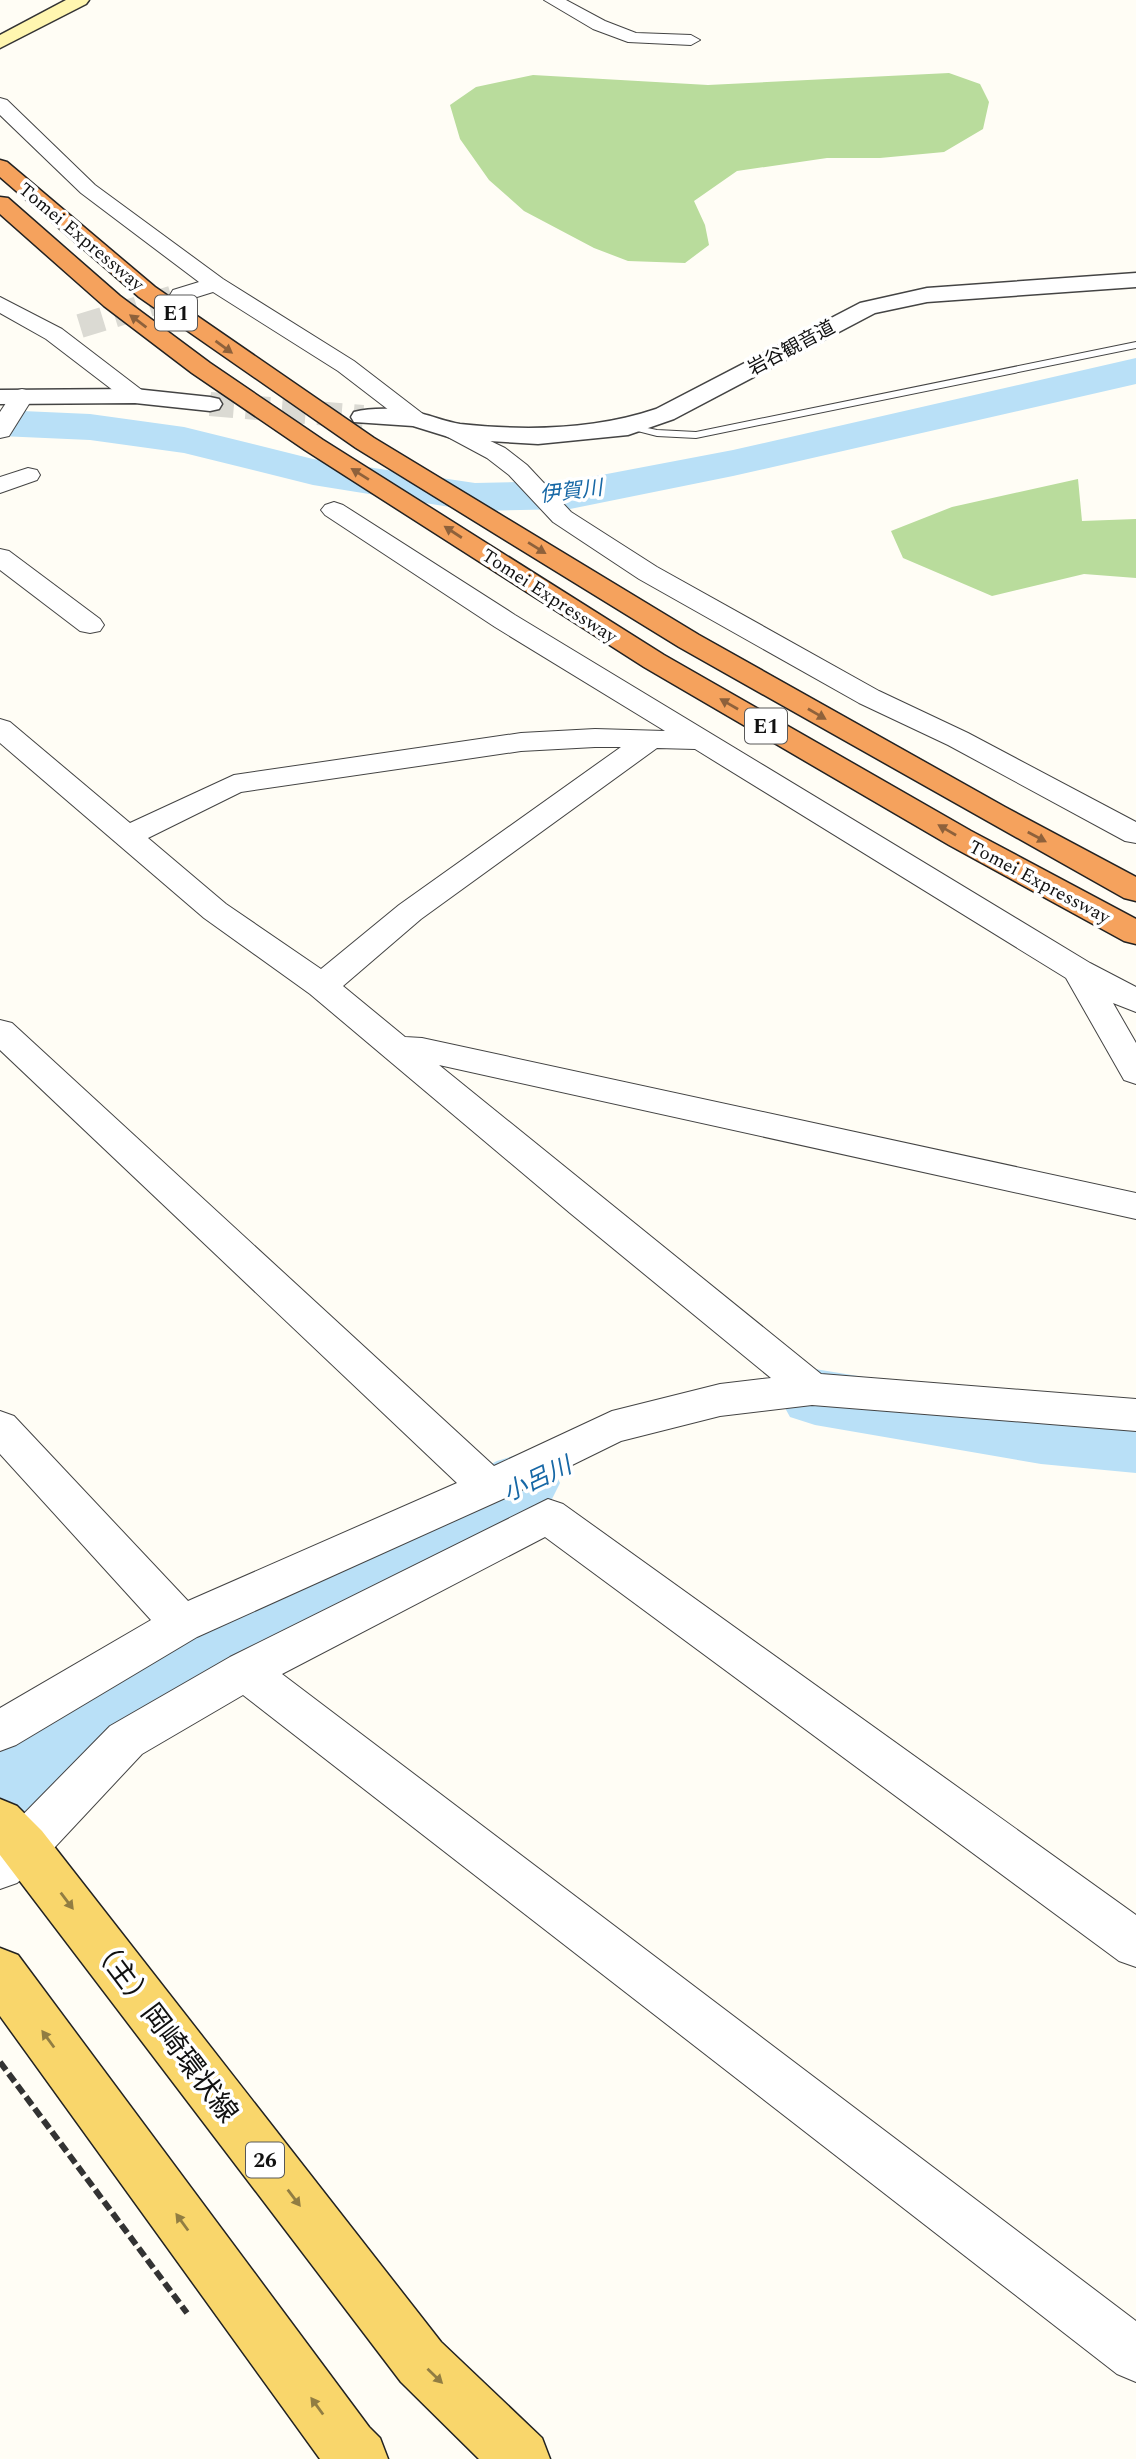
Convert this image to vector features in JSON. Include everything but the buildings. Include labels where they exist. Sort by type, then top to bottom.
[{"type":"highway","name":"Tomei Expressway","points":[[0,166],[147,292],[365,443],[689,641],[993,814],[1136,891]]},
{"type":"highway","name":"Tomei Expressway","points":[[0,203],[112,301],[201,368],[314,445],[654,661],[960,838],[1136,933]]},
{"type":"main road","points":[[0,42],[80,0]]},
{"type":"main road","name":"（主）岡崎環状線","points":[[8,1845],[421,2362],[521,2459]]},
{"type":"main road","points":[[0,1973],[348,2448],[359,2459]]},
{"type":"street","points":[[553,0],[599,25],[634,37],[691,40]]},
{"type":"street","points":[[0,104],[88,189],[215,284],[346,366],[415,419]]},
{"type":"street","name":"岩谷観音道","points":[[415,419],[455,431],[538,436],[628,427],[665,414],[868,308],[927,295],[1136,280]]},
{"type":"street","points":[[181,295],[215,284]]},
{"type":"street","points":[[0,304],[54,334],[135,396]]},
{"type":"street","points":[[54,334],[80,327]]},
{"type":"street","points":[[9,409],[79,397],[135,396],[210,404]]},
{"type":"street","points":[[363,417],[415,419]]},
{"type":"street","points":[[455,431],[496,453],[517,470],[562,517],[648,573],[869,697],[958,739],[1136,834]]},
{"type":"street","points":[[0,486],[28,475]]},
{"type":"street","points":[[334,510],[505,621],[1078,971],[1136,1001]]},
{"type":"street","points":[[0,556],[90,625]]},
{"type":"street","points":[[0,728],[215,911],[322,986],[813,1389]]},
{"type":"street","points":[[128,836],[234,783],[521,742],[595,738],[703,741]]},
{"type":"street","points":[[322,986],[410,912],[650,740]]},
{"type":"street","points":[[0,767],[31,754]]},
{"type":"street","points":[[1078,971],[1136,1072]]},
{"type":"street","points":[[0,1031],[489,1487]]},
{"type":"street","points":[[395,1048],[435,1053],[1136,1206]]},
{"type":"street","points":[[0,1731],[182,1624],[489,1487],[611,1427],[720,1400],[813,1389],[1136,1415]]},
{"type":"street","points":[[0,1427],[182,1624]]},
{"type":"street","points":[[8,1845],[126,1740],[245,1671],[548,1516],[1136,1944]]},
{"type":"street","points":[[245,1671],[1136,2355]]},
{"type":"lane","points":[[628,427],[657,433],[696,435],[1136,345]]},
{"type":"path","points":[[0,2062],[190,2316]]},
{"type":"green space","points":[[949,73],[980,84],[989,102],[983,129],[944,152],[880,158],[827,158],[737,171],[694,201],[705,225],[709,245],[685,263],[628,261],[594,248],[524,211],[489,180],[460,139],[450,105],[476,87],[533,75],[708,85]]},
{"type":"green space","points":[[1078,479],[1082,521],[1136,519],[1136,578],[1084,574],[992,596],[903,558],[891,531],[952,507]]},
{"type":"waterway","name":"伊賀川","points":[[0,423],[90,427],[184,440],[313,472],[475,497],[570,495],[733,463],[1136,371]]},
{"type":"waterway","name":"小呂川","points":[[815,1397],[1041,1435],[1136,1444]]},
{"type":"waterway","name":"小呂川","points":[[0,1783],[127,1695],[523,1483]]},
{"type":"tunnel","points":[[80,326],[181,295]]},
{"type":"tunnel","points":[[210,404],[363,417]]}]
